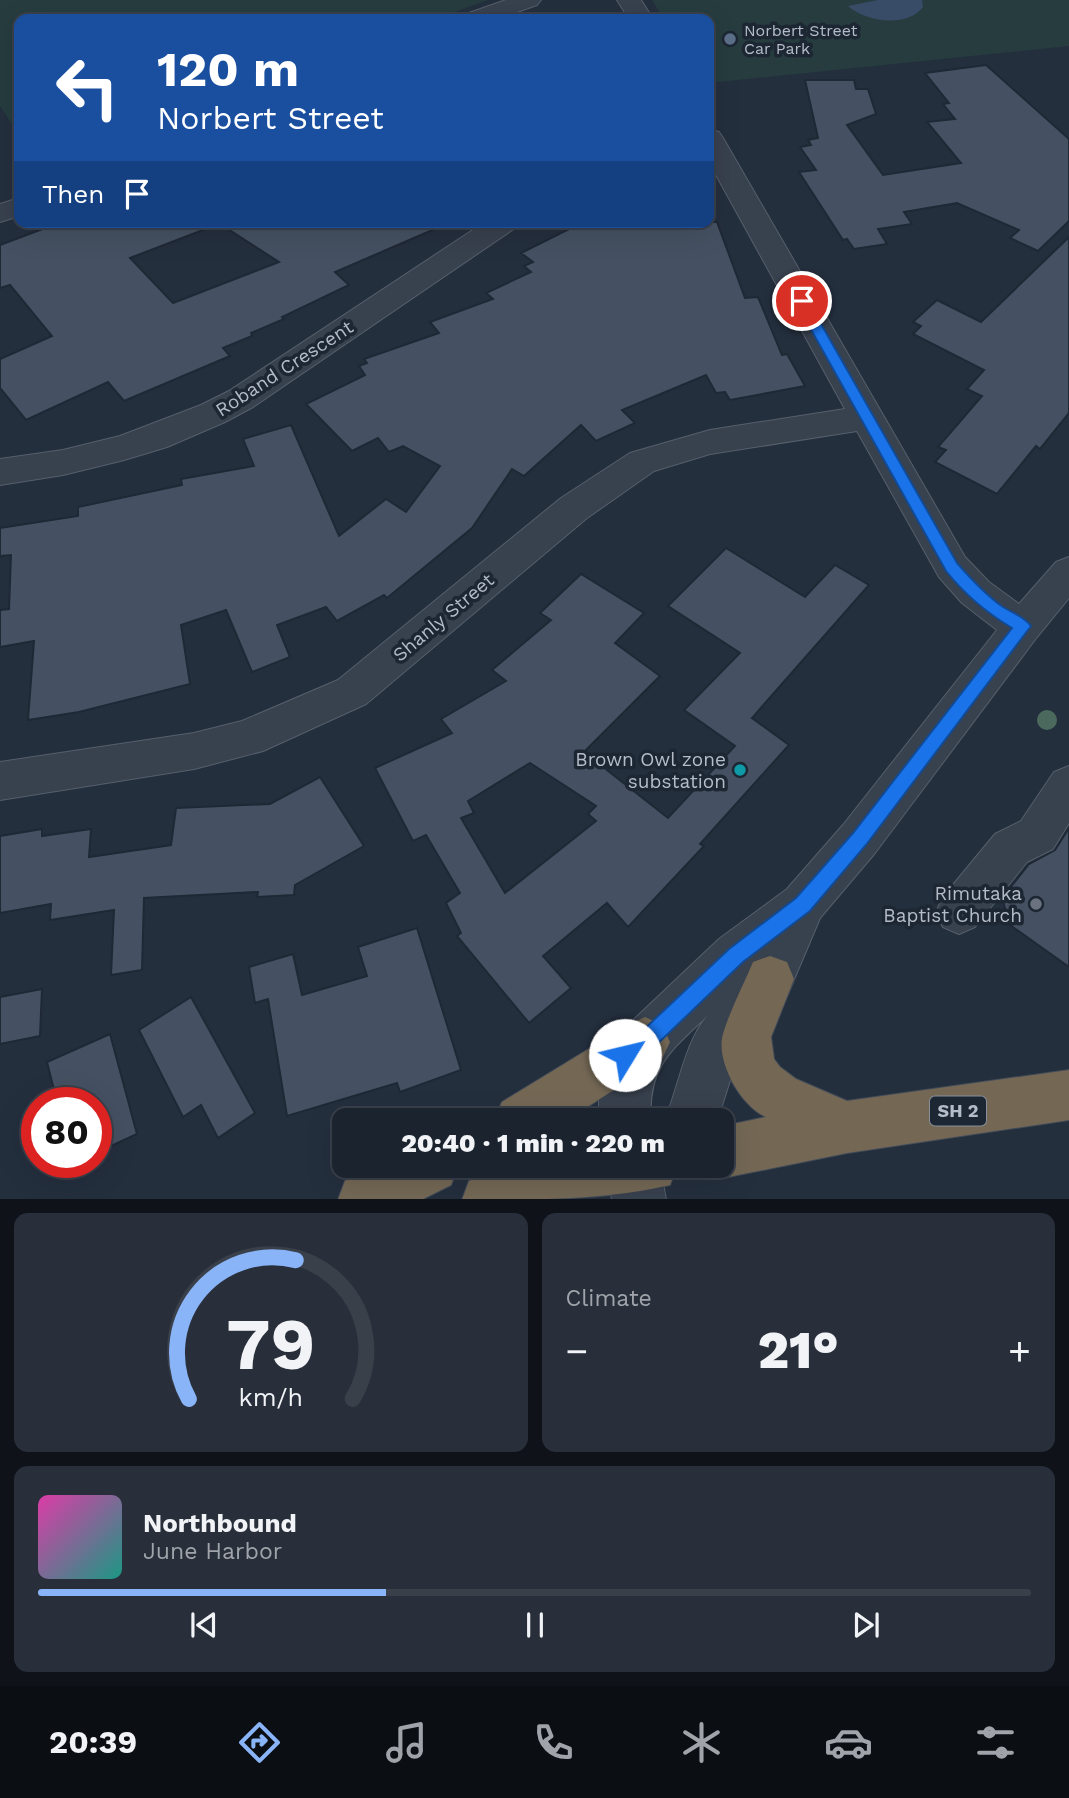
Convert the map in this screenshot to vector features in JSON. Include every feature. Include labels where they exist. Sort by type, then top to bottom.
[{"type":"highway","points":[[770,979],[746,1037],[751,1067],[762,1085],[778,1097],[847,1127]]},
{"type":"highway","points":[[539,1108],[645,1042]]},
{"type":"highway","name":"SH 2","points":[[734,1150],[847,1127],[1069,1096]]},
{"type":"highway","points":[[364,1199],[407,1178]]},
{"type":"highway","points":[[488,1199],[577,1178]]},
{"type":"street","points":[[489,14],[529,0]]},
{"type":"street","points":[[714,156],[869,417],[952,567],[967,586],[997,611],[1023,626]]},
{"type":"street","name":"Roband Crescent","points":[[0,472],[120,449],[207,418],[241,399],[496,228]]},
{"type":"street","name":"Shanly Street","points":[[0,780],[194,751],[247,738],[310,712],[352,692],[574,508],[603,486],[642,463],[676,450],[710,442],[869,417]]},
{"type":"street","points":[[625,1108],[624,1101],[630,1073],[645,1042],[736,956],[803,904],[859,839],[1023,626],[1069,572]]},
{"type":"street","points":[[959,912],[1011,848],[1037,835],[1069,785]]},
{"type":"street","points":[[695,1108],[718,1041],[770,979],[803,904]]},
{"type":"green space","points":[[0,0],[488,0],[450,14],[14,14],[14,127],[0,106]]},
{"type":"green space","points":[[652,0],[1069,0],[1069,46],[714,82],[714,14],[661,14]]},
{"type":"water","points":[[878,0],[922,0],[923,7],[907,18],[886,20],[865,16],[848,6]]},
{"type":"building","points":[[986,65],[1069,139],[1069,221],[1038,251],[1010,238],[1019,230],[957,203],[904,212],[912,224],[878,229],[887,244],[854,249],[847,239],[843,240],[799,172],[816,170],[800,147],[811,145],[808,140],[818,138],[805,80],[854,80],[856,89],[868,89],[876,114],[847,125],[883,175],[961,163],[927,122],[955,119],[943,104],[949,103],[925,73]]},
{"type":"building","points":[[714,222],[717,222],[745,298],[758,297],[782,355],[787,354],[805,386],[730,400],[725,392],[716,393],[706,375],[622,410],[635,423],[596,441],[581,425],[524,476],[512,469],[472,528],[387,598],[384,595],[337,621],[326,607],[277,625],[290,657],[252,672],[226,610],[181,625],[190,684],[79,712],[28,720],[34,641],[0,647],[0,610],[9,609],[11,555],[0,556],[0,528],[78,516],[78,507],[182,485],[181,479],[254,466],[243,439],[291,425],[339,536],[386,499],[406,512],[440,466],[403,446],[389,452],[378,438],[352,451],[306,404],[365,375],[359,366],[367,363],[364,359],[439,333],[430,322],[493,299],[486,293],[531,272],[524,266],[533,262],[521,253],[571,228],[714,228]]},
{"type":"building","points":[[45,228],[208,228],[130,258],[173,303],[279,262],[226,228],[437,228],[335,272],[349,285],[251,333],[252,336],[223,348],[230,356],[124,401],[108,382],[26,420],[0,388],[0,359],[52,336],[10,285],[0,288],[0,245]]},
{"type":"building","points":[[1069,237],[1069,413],[1040,449],[1036,446],[997,494],[935,462],[946,450],[938,447],[982,396],[967,389],[984,370],[913,334],[921,326],[913,322],[937,300],[981,322]]},
{"type":"building","points":[[726,548],[805,597],[835,565],[869,585],[752,718],[789,745],[700,844],[704,846],[628,927],[607,903],[543,956],[571,988],[529,1023],[457,936],[461,933],[446,903],[460,893],[426,835],[413,841],[375,768],[452,733],[441,719],[506,681],[492,670],[551,620],[540,613],[581,574],[644,613],[615,643],[660,676],[584,752],[668,818],[735,746],[684,710],[740,653],[668,606]],"holes":[[[530,763],[596,806],[588,814],[596,821],[505,893],[461,818],[474,813],[468,801]]]},
{"type":"building","points":[[320,777],[364,846],[295,885],[294,895],[257,897],[258,892],[144,898],[142,970],[111,975],[114,910],[50,920],[51,904],[0,913],[0,836],[42,829],[42,836],[91,829],[89,857],[171,845],[176,808],[270,804]]},
{"type":"building","name":"Rimutaka Baptist Church","points":[[1069,828],[1069,967],[1010,925],[1002,898],[1029,864],[1055,850]]},
{"type":"building","points":[[417,928],[461,1070],[400,1092],[397,1083],[287,1116],[268,999],[255,1003],[249,967],[293,954],[302,995],[367,976],[358,947]]},
{"type":"building","points":[[42,989],[40,1036],[0,1044],[0,997]]},
{"type":"building","points":[[191,997],[255,1113],[218,1138],[201,1105],[183,1117],[139,1030]]},
{"type":"building","points":[[110,1034],[137,1134],[112,1146],[112,1087],[53,1087],[47,1062]]},
{"type":"place","name":"Norbert Street Car Park","points":[[730,39]]},
{"type":"place","name":"Brown Owl zone substation","points":[[740,770]]},
{"type":"place","name":"Rimutaka Baptist Church","points":[[1036,904]]},
{"type":"route","points":[[625,1055],[645,1042],[736,956],[803,904],[859,839],[969,700],[1023,626],[997,611],[967,586],[952,567],[802,301]]}]
